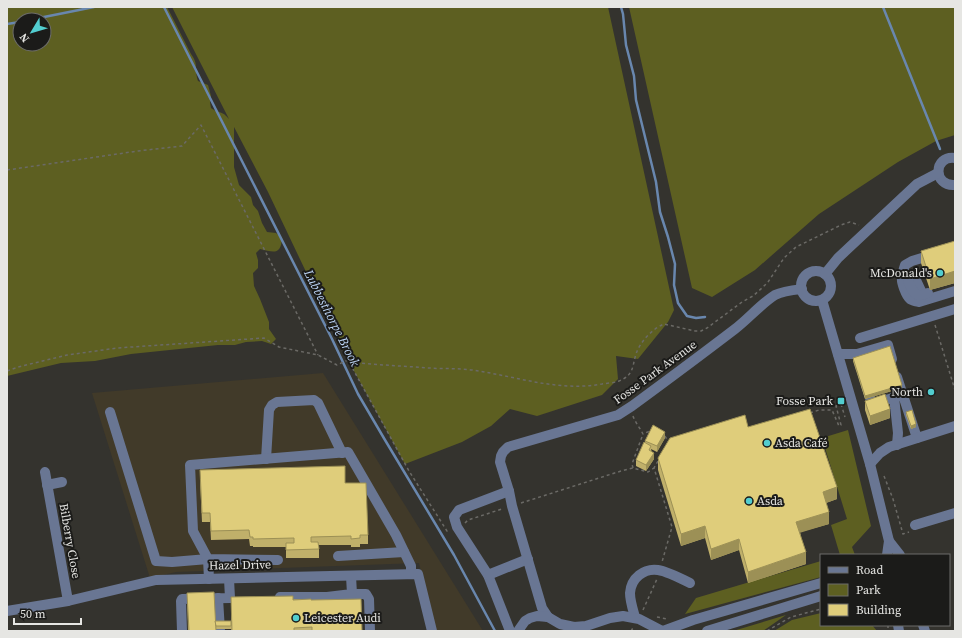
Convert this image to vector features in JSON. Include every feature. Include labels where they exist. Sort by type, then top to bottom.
[{"type":"street","points":[[955,158],[947,158],[943,161],[938,173],[945,183],[955,185]]},
{"type":"street","points":[[824,274],[838,258],[917,184],[938,173]]},
{"type":"street","points":[[955,248],[912,261],[905,265],[902,280],[907,296],[914,301],[919,302],[955,291]]},
{"type":"street","points":[[922,264],[913,267],[908,272],[908,282],[915,294],[919,296],[955,286]]},
{"type":"street","points":[[815,272],[820,272],[828,277],[831,286],[829,295],[822,300],[813,301],[803,293],[802,289],[804,279],[811,273],[815,272]]},
{"type":"street","name":"Fosse Park Avenue","points":[[548,617],[542,608],[500,462],[503,452],[508,448],[618,415],[725,337],[776,294],[802,289]]},
{"type":"street","points":[[822,300],[870,464],[889,541],[887,554]]},
{"type":"street","points":[[860,338],[955,309]]},
{"type":"street","points":[[885,330],[898,396],[897,445]]},
{"type":"street","points":[[838,354],[858,357],[888,345]]},
{"type":"street","points":[[864,375],[872,404],[898,396]]},
{"type":"street","points":[[898,396],[917,438]]},
{"type":"street","points":[[266,459],[268,410],[277,402],[314,400],[318,403],[342,453]]},
{"type":"street","points":[[110,412],[156,561],[172,562],[208,559],[278,560]]},
{"type":"street","points":[[870,464],[884,450],[955,426]]},
{"type":"street","points":[[208,579],[208,559],[193,531],[190,465],[348,452],[396,535],[411,566],[411,574],[418,574],[432,631]]},
{"type":"street","name":"Bilberry Close","points":[[45,472],[68,600]]},
{"type":"street","points":[[47,485],[62,482]]},
{"type":"street","points":[[509,492],[459,510],[454,517],[458,529],[488,575],[510,631]]},
{"type":"street","points":[[912,529],[955,513]]},
{"type":"street","points":[[889,541],[899,554]]},
{"type":"street","points":[[338,556],[404,552]]},
{"type":"street","points":[[488,575],[528,559]]},
{"type":"street","points":[[690,583],[660,570],[650,570],[640,574],[634,580],[630,594],[639,615],[662,631],[693,620],[820,583]]},
{"type":"street","name":"Hazel Drive","points":[[7,611],[68,600],[156,580],[411,574]]},
{"type":"street","points":[[351,576],[352,594]]},
{"type":"street","points":[[182,631],[182,599],[233,598],[229,579]]},
{"type":"street","points":[[267,598],[327,597],[366,594],[369,599],[370,631]]},
{"type":"street","points":[[707,631],[820,596]]},
{"type":"street","points":[[218,598],[220,631]]},
{"type":"street","points":[[518,631],[525,621],[536,616],[548,617],[560,624],[574,627],[586,626],[610,618],[639,615]]},
{"type":"path","points":[[7,170],[138,150],[182,146],[202,125],[318,354]]},
{"type":"path","points":[[7,371],[67,355],[117,348],[264,338],[279,347],[318,354],[336,365],[348,360],[350,362],[387,366],[471,370],[534,382],[567,386],[594,386],[617,382],[631,373],[636,353],[642,342],[660,326],[664,324],[695,331],[701,331],[707,328],[762,288],[768,282],[784,258],[796,247],[850,222],[859,225],[867,231]]},
{"type":"path","points":[[932,316],[955,390]]},
{"type":"path","points":[[350,362],[409,471],[447,531],[451,528],[454,532],[468,520],[621,471],[633,468],[648,472],[654,468],[660,457]]},
{"type":"path","points":[[805,415],[819,410],[832,410],[839,426],[841,425],[836,406],[851,400]]},
{"type":"path","points":[[632,406],[634,418],[643,434],[632,464],[633,468]]},
{"type":"path","points":[[643,434],[654,430]]},
{"type":"path","points":[[664,433],[670,444],[667,445]]},
{"type":"path","points":[[631,631],[635,626],[656,582],[672,527],[654,468]]},
{"type":"path","points":[[882,472],[893,499],[904,534],[912,529]]},
{"type":"path","points":[[767,631],[791,617],[820,609]]},
{"type":"path","points":[[639,615],[648,613]]},
{"type":"path","points":[[653,616],[670,620]]},
{"type":"shaded area","points":[[323,373],[483,631],[435,631],[419,563],[176,572],[150,578],[92,393]]},
{"type":"green space","points":[[7,7],[167,7],[195,61],[198,81],[208,85],[211,96],[211,108],[224,114],[229,119],[172,7],[608,7],[674,310],[668,322],[638,359],[616,356],[618,379],[602,395],[537,416],[510,409],[491,426],[462,442],[405,464],[348,360],[268,192],[234,127],[234,167],[239,185],[251,197],[253,205],[258,211],[267,232],[276,233],[282,238],[280,248],[278,250],[272,252],[260,249],[256,253],[258,268],[253,273],[254,286],[269,322],[269,329],[276,339],[271,344],[262,341],[246,342],[235,345],[218,345],[131,354],[95,361],[61,363],[7,376]]},
{"type":"green space","points":[[629,7],[955,7],[955,135],[936,141],[898,162],[819,214],[755,270],[712,297],[692,288]]},
{"type":"green space","points":[[848,430],[871,526],[852,547],[855,554],[840,554],[831,525],[847,519],[822,438]]},
{"type":"green space","points":[[820,561],[820,577],[685,614],[696,598]]},
{"type":"green space","points":[[820,613],[820,626],[873,626],[877,631],[774,631],[792,620]]},
{"type":"green space","points":[[786,615],[763,631],[733,631]]},
{"type":"building","points":[[955,241],[955,271],[930,279],[921,251]]},
{"type":"building","points":[[890,346],[902,385],[865,396],[853,358]]},
{"type":"building","points":[[885,394],[890,409],[870,416],[865,401]]},
{"type":"building","name":"Asda","points":[[810,409],[837,487],[823,492],[829,512],[796,522],[806,552],[748,572],[739,539],[711,549],[705,526],[681,534],[658,458],[670,438],[745,415],[748,427]]},
{"type":"building","points":[[912,410],[916,424],[911,426],[906,412]]},
{"type":"building","points":[[653,425],[665,432],[657,446],[645,441]]},
{"type":"building","points":[[644,442],[651,446],[649,450],[654,453],[646,465],[636,460]]},
{"type":"building","points":[[345,466],[345,483],[366,483],[368,535],[360,535],[360,538],[351,539],[351,536],[311,537],[311,542],[318,542],[319,549],[286,550],[286,543],[294,543],[294,538],[253,539],[253,537],[250,537],[249,530],[211,531],[210,513],[202,513],[200,470]]},
{"type":"building","points":[[214,592],[216,631],[189,631],[187,593]]},
{"type":"building","name":"Leicester Audi","points":[[293,596],[293,600],[361,599],[362,631],[312,631],[312,627],[294,628],[294,631],[232,631],[231,597]]},
{"type":"building","points":[[215,621],[231,621],[231,626],[216,626]]},
{"type":"waterway","points":[[52,15],[94,7]]},
{"type":"waterway","name":"Lubbesthorpe Brook","points":[[164,7],[332,339],[358,394],[454,555],[495,631]]},
{"type":"waterway","points":[[621,7],[626,45],[634,76],[636,100],[656,182],[660,212],[675,264],[674,285],[678,303],[687,316],[696,318],[705,317]]},
{"type":"waterway","points":[[883,7],[940,149]]},
{"type":"waterway","points":[[7,24],[12,23]]},
{"type":"place","name":"McDonald's","points":[[940,273]]},
{"type":"place","name":"North","points":[[931,392]]},
{"type":"place","name":"Fosse Park","points":[[841,401]]},
{"type":"place","name":"Asda Café","points":[[767,443]]},
{"type":"place","name":"Asda","points":[[749,501]]},
{"type":"place","name":"Leicester Audi","points":[[296,618]]}]
